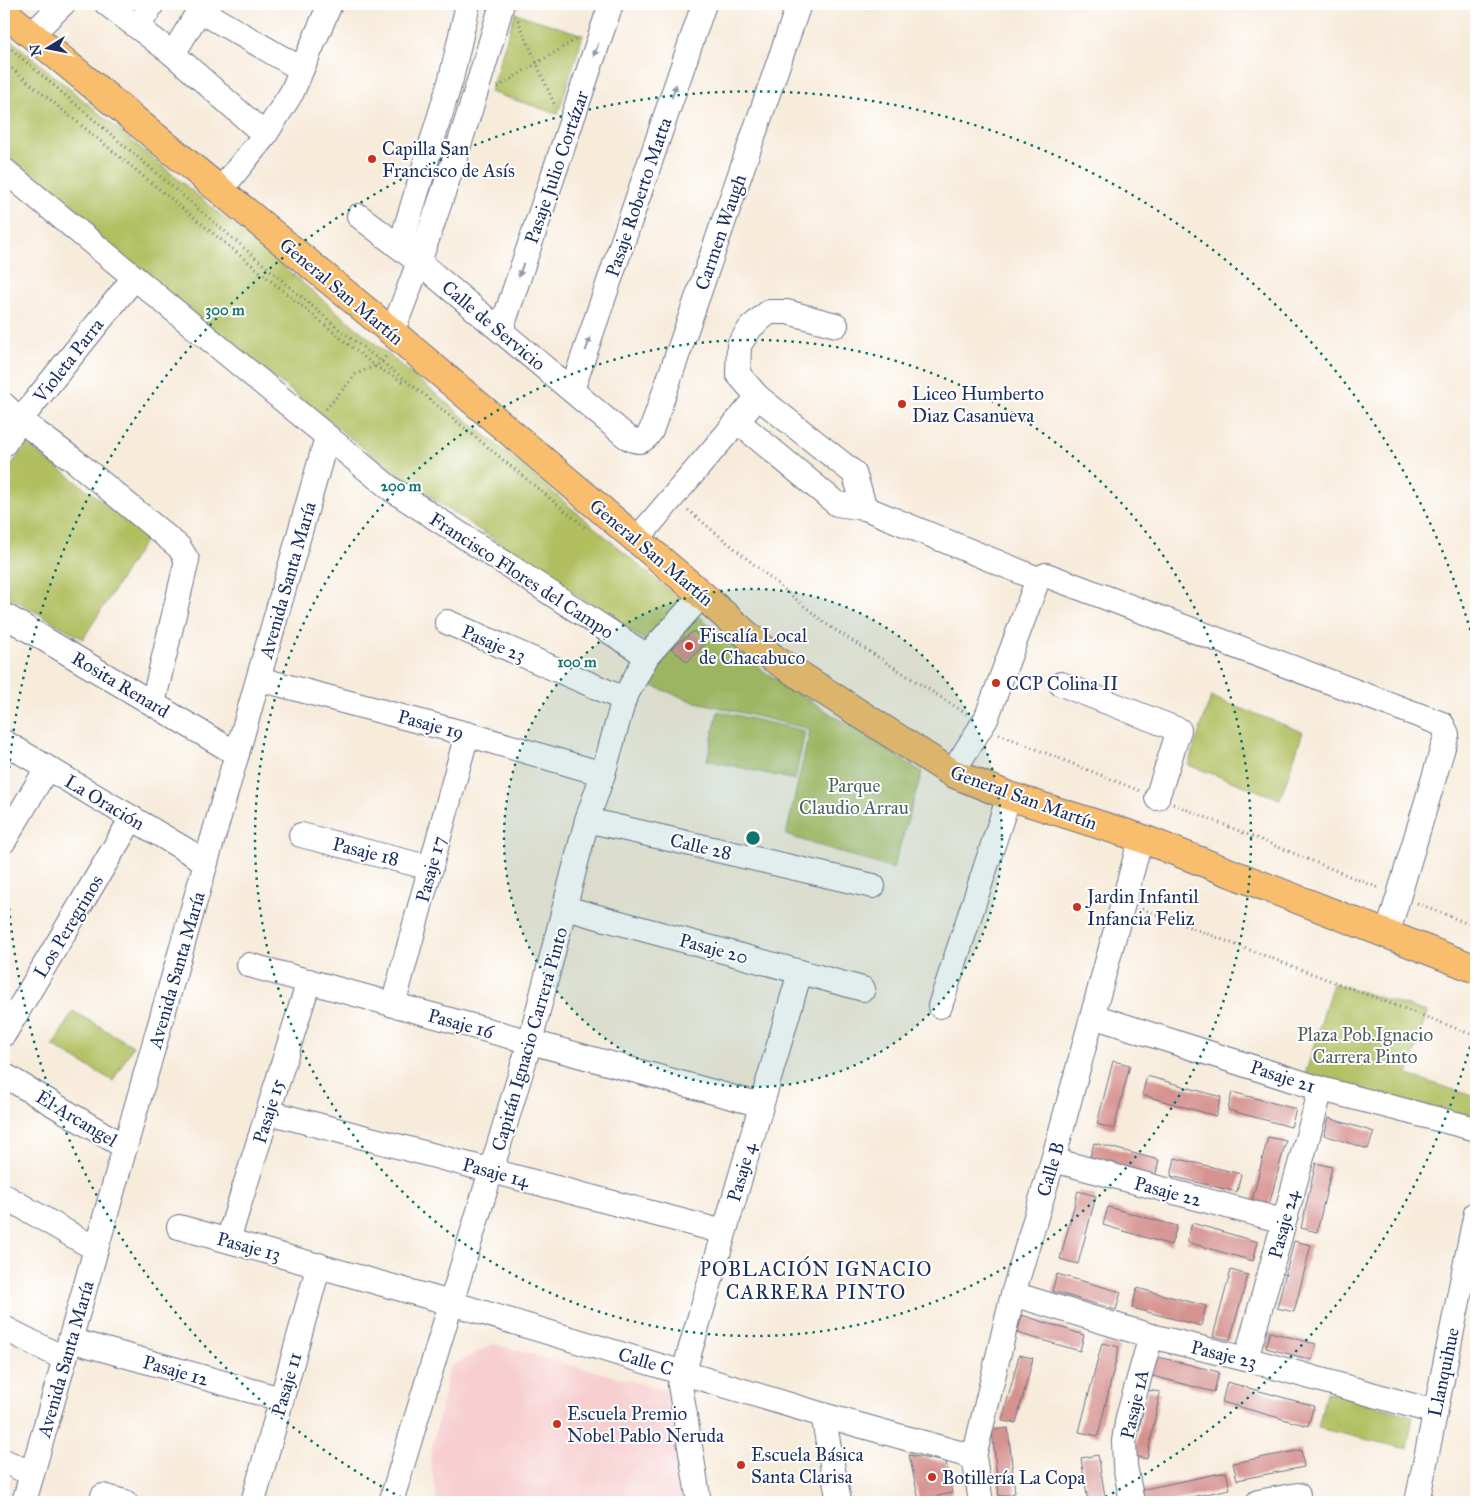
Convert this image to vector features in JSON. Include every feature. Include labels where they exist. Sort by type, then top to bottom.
[{"type":"main road","name":"General San Martín","points":[[4,12],[396,336],[702,595],[773,658],[952,773],[1009,796],[1141,838],[1476,969]]},
{"type":"street","points":[[107,4],[174,54],[265,135]]},
{"type":"street","points":[[138,27],[152,4]]},
{"type":"street","points":[[220,190],[265,135],[292,92],[330,4]]},
{"type":"street","points":[[400,247],[451,79],[468,4]]},
{"type":"street","name":"Pasaje Roberto Matta","points":[[572,390],[704,4]]},
{"type":"street","name":"Carmen Waugh","points":[[628,437],[640,442],[646,439],[652,431],[799,4]]},
{"type":"street","points":[[32,35],[53,7]]},
{"type":"street","points":[[174,54],[201,7],[301,69]]},
{"type":"street","points":[[396,336],[475,97],[509,8]]},
{"type":"street","name":"Pasaje Julio Cortázar","points":[[501,330],[608,12]]},
{"type":"street","name":"Francisco Flores del Campo","points":[[4,170],[391,489],[647,656]]},
{"type":"street","name":"Calle de Servicio","points":[[359,216],[420,263],[628,437]]},
{"type":"street","name":"Violeta Parra","points":[[4,444],[12,413],[134,278]]},
{"type":"street","points":[[836,324],[787,312],[768,312],[751,327],[739,346],[738,374],[758,397],[854,473],[865,508]]},
{"type":"street","points":[[637,540],[758,397]]},
{"type":"street","points":[[12,413],[75,461],[179,547],[187,560],[153,703]]},
{"type":"street","points":[[737,421],[837,504],[865,508],[1038,579]]},
{"type":"street","name":"Avenida Santa María","points":[[24,1502],[259,678],[320,431]]},
{"type":"street","points":[[952,773],[986,719],[1038,579],[1046,575],[1442,724],[1448,734],[1387,935]]},
{"type":"street","name":"Capitán Ignacio Carrera Pinto","points":[[392,1502],[530,1042],[566,908],[587,820],[624,699],[647,656],[702,595]]},
{"type":"street","name":"Rosita Renard","points":[[4,615],[237,754]]},
{"type":"street","name":"Pasaje 23","points":[[447,622],[624,699]]},
{"type":"street","name":"Pasaje 19","points":[[259,678],[467,734],[602,774]]},
{"type":"street","points":[[1061,684],[1179,730],[1157,798]]},
{"type":"street","name":"Pasaje 17","points":[[393,1005],[467,734]]},
{"type":"street","name":"La Oración","points":[[4,742],[206,862]]},
{"type":"street","points":[[4,840],[46,768]]},
{"type":"street","points":[[940,1006],[1009,796]]},
{"type":"street","name":"Los Peregrinos","points":[[4,1034],[132,818]]},
{"type":"street","name":"Calle 28","points":[[587,820],[873,886]]},
{"type":"street","name":"Pasaje 18","points":[[301,834],[431,868]]},
{"type":"street","name":"Calle B","points":[[981,1502],[974,1457],[1014,1294],[1053,1160],[1141,838]]},
{"type":"street","name":"Pasaje 20","points":[[566,908],[863,989]]},
{"type":"street","name":"Pasaje 16","points":[[249,965],[761,1105]]},
{"type":"street","name":"Pasaje 4","points":[[699,1502],[680,1385],[800,972]]},
{"type":"street","name":"Pasaje 15","points":[[228,1240],[309,982]]},
{"type":"street","name":"Pasaje 21","points":[[1093,1016],[1321,1089],[1476,1129]]},
{"type":"street","name":"El Arcangel","points":[[4,1075],[125,1147]]},
{"type":"street","name":"Pasaje 24","points":[[1246,1359],[1321,1089]]},
{"type":"street","name":"Pasaje 14","points":[[268,1112],[724,1232]]},
{"type":"street","name":"Pasaje 22","points":[[1053,1160],[1283,1221]]},
{"type":"street","points":[[4,1196],[96,1249]]},
{"type":"street","name":"Llanquihue","points":[[1416,1502],[1473,1246],[1476,1213]]},
{"type":"street","name":"Pasaje 13","points":[[179,1227],[319,1265]]},
{"type":"street","name":"Calle C","points":[[319,1265],[823,1415],[974,1457]]},
{"type":"street","name":"Pasaje 11","points":[[253,1502],[319,1265]]},
{"type":"street","name":"Pasaje 23","points":[[1014,1294],[1151,1336],[1246,1359],[1435,1412]]},
{"type":"street","name":"Pasaje 12","points":[[4,1328],[68,1349],[281,1400]]},
{"type":"street","name":"Pasaje 1A","points":[[1132,1502],[1125,1466],[1124,1441],[1128,1417],[1151,1336]]},
{"type":"street","points":[[823,1415],[839,1502]]},
{"type":"street","points":[[4,1461],[32,1474]]},
{"type":"street","points":[[1258,1502],[1298,1495]]},
{"type":"path","points":[[509,8],[536,64],[566,137]]},
{"type":"path","points":[[475,97],[490,92],[583,35],[608,12]]},
{"type":"path","points":[[4,43],[339,328],[590,531]]},
{"type":"path","points":[[4,62],[375,366],[405,383]]},
{"type":"path","points":[[320,431],[356,374],[381,362],[396,336]]},
{"type":"path","points":[[673,496],[694,516],[826,624],[974,718]]},
{"type":"path","points":[[999,734],[1385,890]]},
{"type":"path","points":[[1412,901],[1476,927]]},
{"type":"path","points":[[1142,909],[1476,1036]]},
{"type":"shaded area","name":"Escuela Premio Nobel Pablo Neruda","points":[[493,1344],[672,1392],[688,1502],[437,1502],[430,1457],[450,1367]]},
{"type":"green space","points":[[515,13],[583,35],[558,114],[490,92]]},
{"type":"green space","name":"Parque Claudio Arrau","points":[[4,34],[521,465],[765,672],[922,772],[893,869],[786,835],[810,729],[692,701],[647,684],[652,668],[661,651],[400,477],[4,164]]},
{"type":"green space","points":[[27,444],[148,536],[83,639],[4,594],[4,475]]},
{"type":"green space","points":[[1211,697],[1303,732],[1280,799],[1188,765]]},
{"type":"green space","points":[[718,711],[805,731],[795,780],[707,760]]},
{"type":"green space","name":"Plaza Pob.Ignacio Carrera Pinto","points":[[1333,983],[1427,1012],[1408,1075],[1476,1097],[1476,1126],[1304,1078]]},
{"type":"green space","points":[[73,1011],[133,1046],[113,1081],[53,1046]]},
{"type":"green space","points":[[1326,1392],[1413,1416],[1407,1449],[1318,1428]]},
{"type":"building","name":"Fiscalía Local de Chacabuco","points":[[694,631],[705,644],[687,662],[671,648]]},
{"type":"building","points":[[1113,1061],[1130,1065],[1114,1129],[1097,1124]]},
{"type":"building","points":[[1147,1076],[1221,1097],[1216,1116],[1142,1095]]},
{"type":"building","points":[[1232,1092],[1296,1109],[1291,1127],[1228,1110]]},
{"type":"building","points":[[1329,1118],[1374,1132],[1368,1149],[1324,1135]]},
{"type":"building","points":[[1268,1137],[1286,1141],[1268,1209],[1251,1205]]},
{"type":"building","points":[[1094,1143],[1159,1160],[1155,1178],[1089,1161]]},
{"type":"building","points":[[1175,1158],[1241,1174],[1237,1192],[1171,1176]]},
{"type":"building","points":[[1316,1163],[1332,1167],[1317,1232],[1301,1228]]},
{"type":"building","points":[[1078,1191],[1096,1196],[1078,1264],[1060,1259]]},
{"type":"building","points":[[1108,1207],[1177,1226],[1171,1245],[1103,1225]]},
{"type":"building","points":[[1192,1223],[1258,1242],[1253,1261],[1187,1242]]},
{"type":"building","points":[[1294,1241],[1311,1245],[1294,1312],[1277,1308]]},
{"type":"building","points":[[1231,1270],[1248,1275],[1230,1340],[1213,1336]]},
{"type":"building","points":[[1057,1274],[1121,1292],[1116,1310],[1052,1291]]},
{"type":"building","points":[[1137,1288],[1206,1306],[1201,1326],[1132,1308]]},
{"type":"building","points":[[1022,1315],[1084,1335],[1080,1351],[1017,1333]]},
{"type":"building","points":[[1270,1332],[1316,1344],[1312,1360],[1266,1348]]},
{"type":"building","points":[[1102,1343],[1119,1347],[1098,1436],[1079,1432]]},
{"type":"building","points":[[1019,1355],[1033,1358],[1016,1423],[1002,1421]]},
{"type":"building","points":[[1154,1356],[1219,1372],[1214,1392],[1149,1375]]},
{"type":"building","points":[[1227,1382],[1314,1406],[1308,1426],[1222,1402]]},
{"type":"building","points":[[1147,1390],[1160,1392],[1147,1459],[1134,1456]]},
{"type":"building","points":[[1008,1428],[1015,1493],[999,1496],[992,1430]]},
{"type":"building","points":[[1301,1450],[1304,1467],[1237,1480],[1233,1463]]},
{"type":"building","name":"Botillería La Copa","points":[[909,1455],[946,1462],[952,1493],[919,1500]]},
{"type":"building","points":[[1098,1455],[1106,1502],[1088,1502],[1081,1458]]},
{"type":"building","points":[[1226,1472],[1230,1489],[1167,1502],[1142,1502],[1140,1490]]},
{"type":"place","name":"Capilla San Francisco de Asís","points":[[372,159]]},
{"type":"place","name":"Liceo Humberto Diaz Casanueva","points":[[902,404]]},
{"type":"place","name":"Fiscalía Local de Chacabuco","points":[[689,646]]},
{"type":"place","name":"CCP Colina II","points":[[996,683]]},
{"type":"place","name":"Jardin Infantil Infancia Feliz","points":[[1077,907]]},
{"type":"place","name":"Escuela Premio Nobel Pablo Neruda","points":[[557,1424]]},
{"type":"place","name":"Escuela Básica Santa Clarisa","points":[[741,1465]]},
{"type":"place","name":"Botillería La Copa","points":[[932,1477]]},
{"type":"district","name":"POBLACIÓN IGNACIO CARRERA PINTO","points":[[816,1280]]}]
